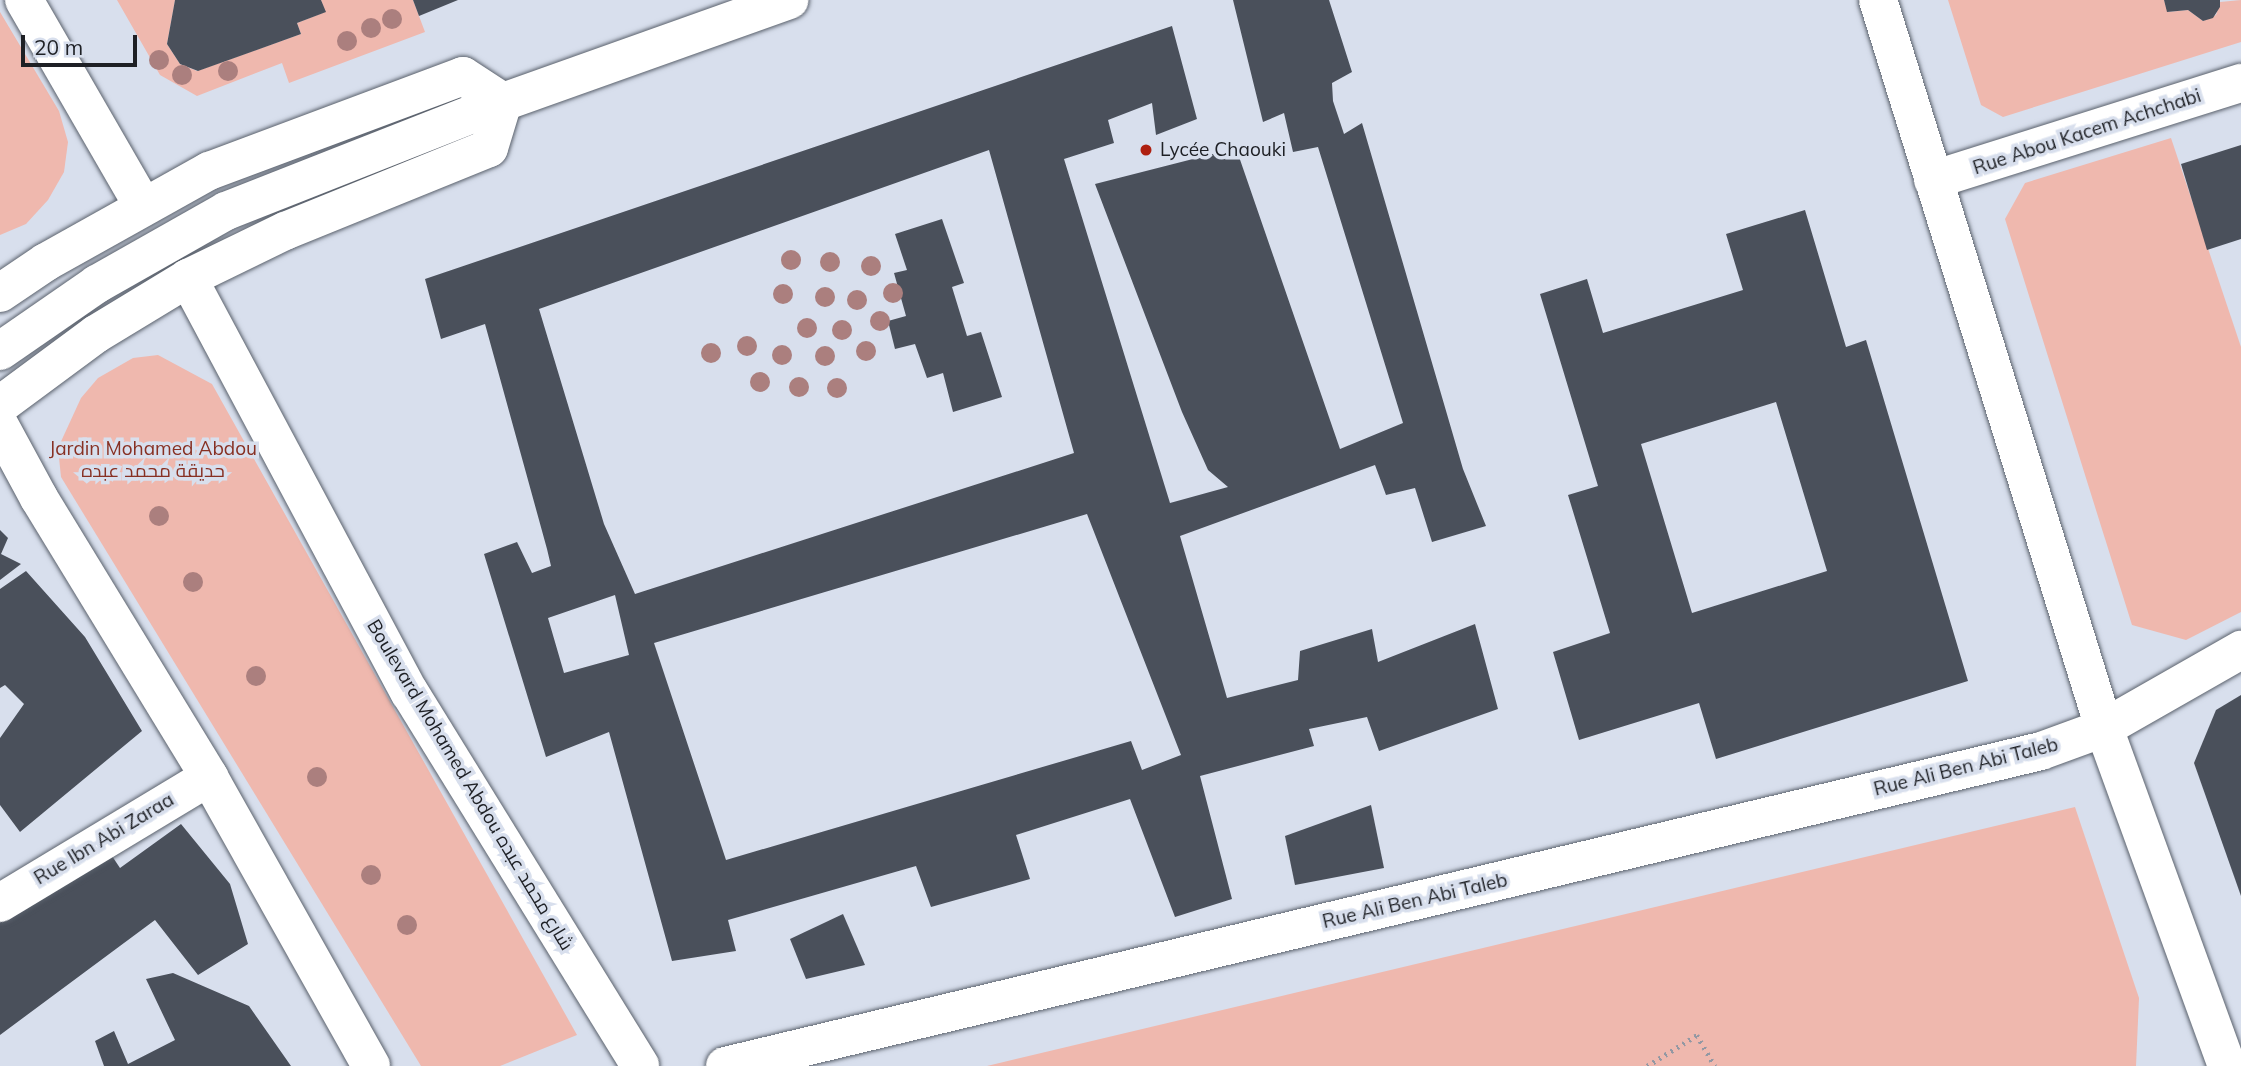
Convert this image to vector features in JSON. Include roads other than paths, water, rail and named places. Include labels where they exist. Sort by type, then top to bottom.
[{"type":"street","points":[[24,0],[143,206]]},
{"type":"street","points":[[0,351],[97,284],[226,211],[503,102],[718,12],[789,0]]},
{"type":"street","points":[[1878,0],[2104,728],[2227,1066]]},
{"type":"street","points":[[0,293],[143,206],[209,171],[463,76],[503,102]]},
{"type":"street","name":"Rue Abou Kacem Achchabi","points":[[1933,180],[2241,83]]},
{"type":"street","points":[[0,405],[96,334],[188,278],[285,231],[489,148],[503,102]]},
{"type":"street","name":"Boulevard Mohamed Abdou شارع محمد عبده","points":[[188,278],[410,693],[640,1066]]},
{"type":"street","points":[[0,426],[39,498],[209,777],[372,1066]]},
{"type":"street","name":"Rue Ali Ben Abi Taleb","points":[[724,1066],[2041,751],[2104,728],[2241,650]]},
{"type":"street","name":"Rue Ibn Abi Zaraa","points":[[0,902],[209,777]]},
{"type":"place","name":"Lycée Chaouki","points":[[1146,150]]},
{"type":"park label","name":"Jardin Mohamed Abdou حديقة محمد عبده","points":[[153,460]]}]
